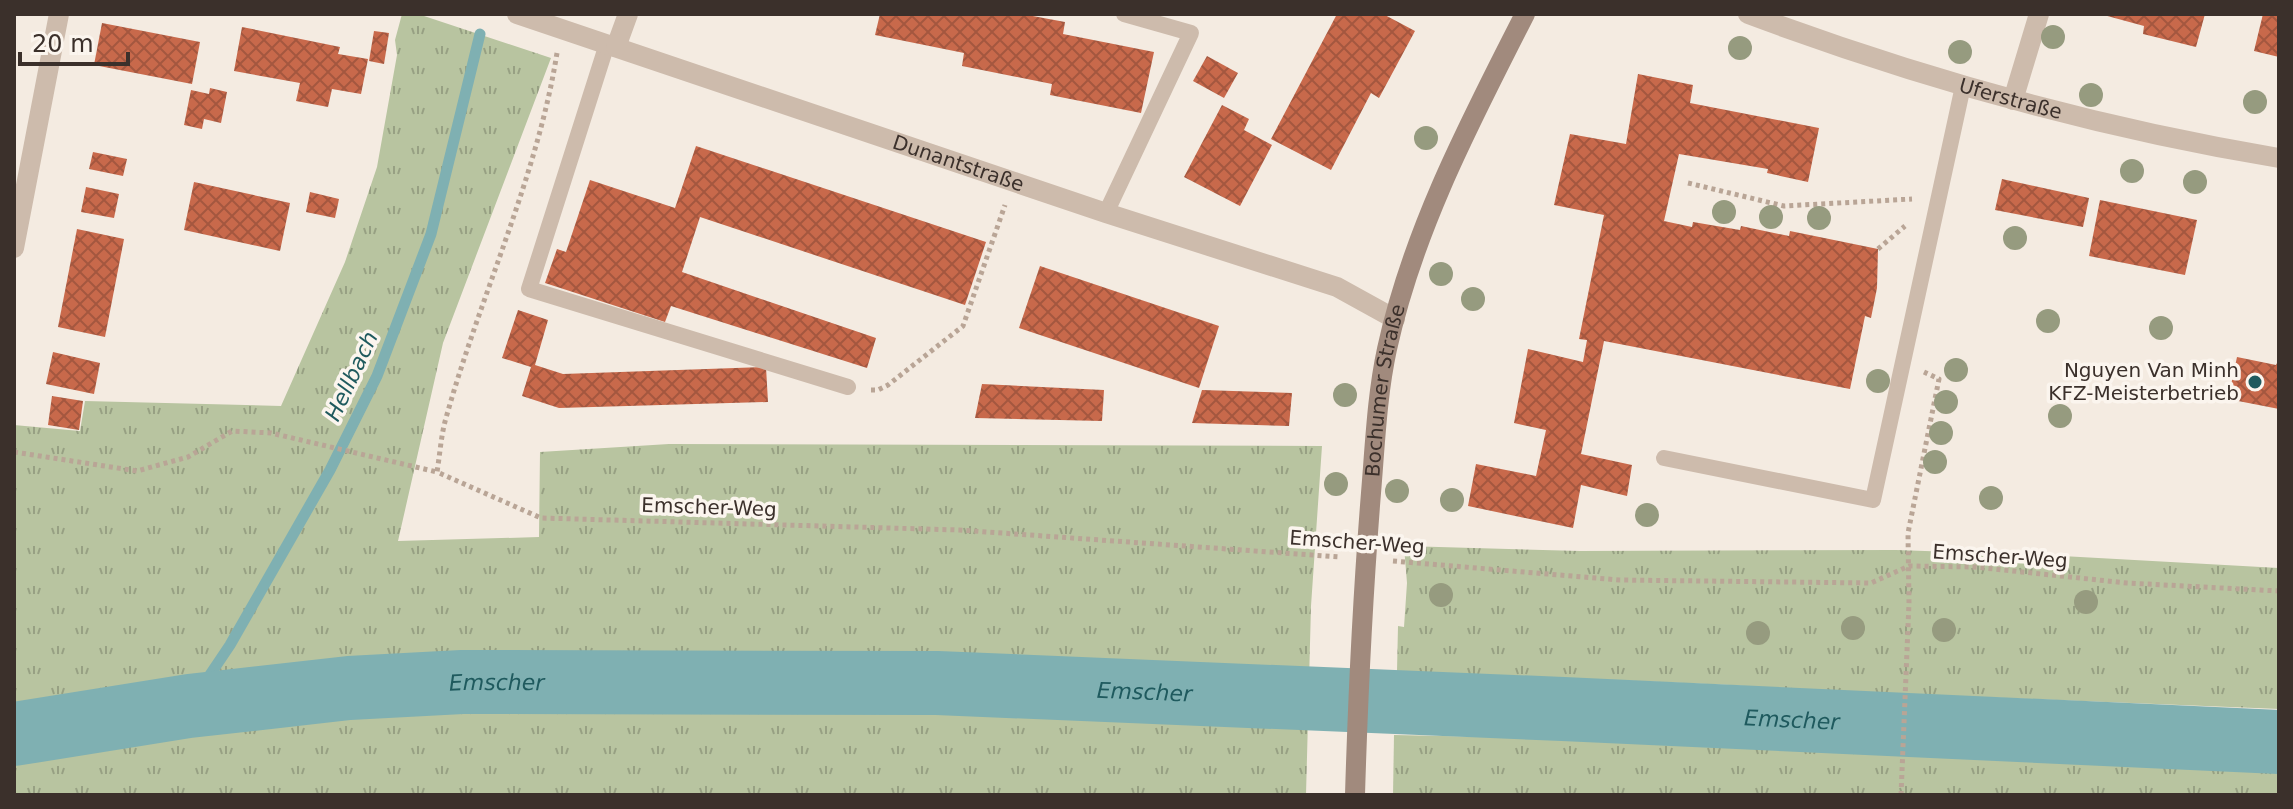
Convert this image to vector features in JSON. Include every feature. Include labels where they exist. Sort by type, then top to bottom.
[{"type":"main road","name":"Bochumer Straße","points":[[1355,795],[1365,559],[1386,350],[1411,261],[1429,213],[1525,14]]},
{"type":"street","points":[[14,248],[59,14]]},
{"type":"street","name":"Dunantstraße","points":[[517,14],[1106,213],[1337,287],[1395,319]]},
{"type":"street","points":[[612,46],[628,14]]},
{"type":"street","name":"Uferstraße","points":[[1748,14],[1840,48],[2013,100],[2210,147],[2279,158]]},
{"type":"street","points":[[2013,100],[2039,14]]},
{"type":"lane","points":[[1106,213],[1191,33],[1124,14]]},
{"type":"lane","points":[[612,46],[529,289],[848,387]]},
{"type":"lane","points":[[1664,458],[1873,500],[1963,86]]},
{"type":"path","points":[[437,472],[445,420],[552,85],[561,29]]},
{"type":"path","points":[[848,387],[864,391],[878,390],[888,385],[963,326],[1013,181]]},
{"type":"path","points":[[1688,183],[1784,206],[1940,198]]},
{"type":"path","points":[[1901,795],[1909,603],[1908,533],[1939,379],[1903,362]]},
{"type":"path","name":"Emscher-Weg","points":[[14,452],[137,471],[188,457],[232,431],[271,433],[437,472],[541,518],[959,530],[1619,580],[1871,583],[1909,566],[1975,567],[2127,583],[2279,591]]},
{"type":"green space","points":[[402,14],[418,14],[551,58],[443,343],[398,541],[539,537],[540,452],[669,444],[1322,446],[1311,606],[1306,795],[14,795],[14,425],[80,431],[85,401],[281,406],[345,262],[377,167],[397,55],[395,40]]},
{"type":"green space","points":[[1404,546],[1580,551],[1896,550],[2279,568],[2279,709],[1980,697],[1883,697],[1731,685],[1397,671],[1398,626],[1404,627],[1407,583]]},
{"type":"green space","points":[[1394,735],[1587,739],[2279,771],[2279,795],[1393,795]]},
{"type":"building","points":[[880,14],[1022,14],[1065,22],[1063,34],[1154,52],[1141,113],[1050,95],[1052,84],[962,66],[964,53],[875,35]]},
{"type":"building","points":[[1337,14],[1383,14],[1415,31],[1379,98],[1371,93],[1331,170],[1271,139]]},
{"type":"building","points":[[2100,14],[2205,14],[2196,47],[2143,34],[2144,26]]},
{"type":"building","points":[[2263,14],[2279,14],[2279,57],[2254,51]]},
{"type":"building","points":[[102,23],[200,42],[192,84],[94,65]]},
{"type":"building","points":[[242,27],[340,47],[338,54],[368,59],[361,94],[332,89],[328,107],[296,101],[300,83],[234,71]]},
{"type":"building","points":[[374,31],[389,33],[384,64],[369,61]]},
{"type":"building","points":[[1207,56],[1238,73],[1224,98],[1193,81]]},
{"type":"building","points":[[1638,74],[1693,85],[1690,103],[1819,128],[1808,182],[1767,173],[1768,169],[1679,154],[1664,221],[1692,227],[1693,222],[1740,230],[1741,226],[1789,236],[1790,231],[1878,249],[1877,288],[1871,318],[1865,316],[1850,389],[1604,341],[1581,454],[1632,465],[1627,496],[1581,485],[1573,528],[1468,506],[1476,464],[1536,476],[1546,430],[1514,423],[1528,349],[1583,362],[1587,340],[1579,339],[1604,215],[1554,205],[1570,134],[1626,144]]},
{"type":"building","points":[[210,88],[227,92],[221,123],[204,119],[202,129],[184,125],[191,90],[209,94]]},
{"type":"building","points":[[1222,105],[1249,119],[1244,130],[1272,145],[1240,206],[1184,177]]},
{"type":"building","points":[[696,146],[986,242],[965,305],[700,217],[682,272],[876,338],[867,368],[671,306],[665,322],[545,283],[557,249],[566,252],[590,180],[675,208]]},
{"type":"building","points":[[93,152],[127,159],[123,176],[89,169]]},
{"type":"building","points":[[2002,179],[2089,198],[2083,227],[1995,210]]},
{"type":"building","points":[[194,182],[290,203],[280,251],[184,230]]},
{"type":"building","points":[[86,187],[119,194],[114,218],[81,212]]},
{"type":"building","points":[[310,192],[339,199],[335,218],[306,212]]},
{"type":"building","points":[[2100,200],[2197,220],[2185,275],[2089,256]]},
{"type":"building","points":[[77,229],[124,239],[105,337],[58,327]]},
{"type":"building","points":[[1040,266],[1219,326],[1199,388],[1019,328]]},
{"type":"building","points":[[518,310],[548,320],[535,365],[563,374],[766,367],[768,402],[559,408],[522,396],[531,367],[502,358]]},
{"type":"building","points":[[53,352],[100,363],[94,394],[46,384]]},
{"type":"building","name":"Nguyen Van Minh KFZ-Meisterbetrieb","points":[[2237,357],[2276,365],[2279,359],[2279,409],[2228,399]]},
{"type":"building","points":[[982,384],[1104,390],[1102,421],[975,418]]},
{"type":"building","points":[[1202,390],[1292,393],[1289,426],[1192,423]]},
{"type":"building","points":[[52,396],[83,401],[79,430],[48,425]]},
{"type":"waterway","name":"Hellbach","points":[[189,706],[230,645],[330,470],[377,376],[431,234],[480,34]]},
{"type":"waterway","name":"Emscher","points":[[14,734],[189,706],[349,688],[462,682],[937,683],[2279,742]]},
{"type":"place","name":"Nguyen Van Minh KFZ-Meisterbetrieb","points":[[2255,382]]}]
